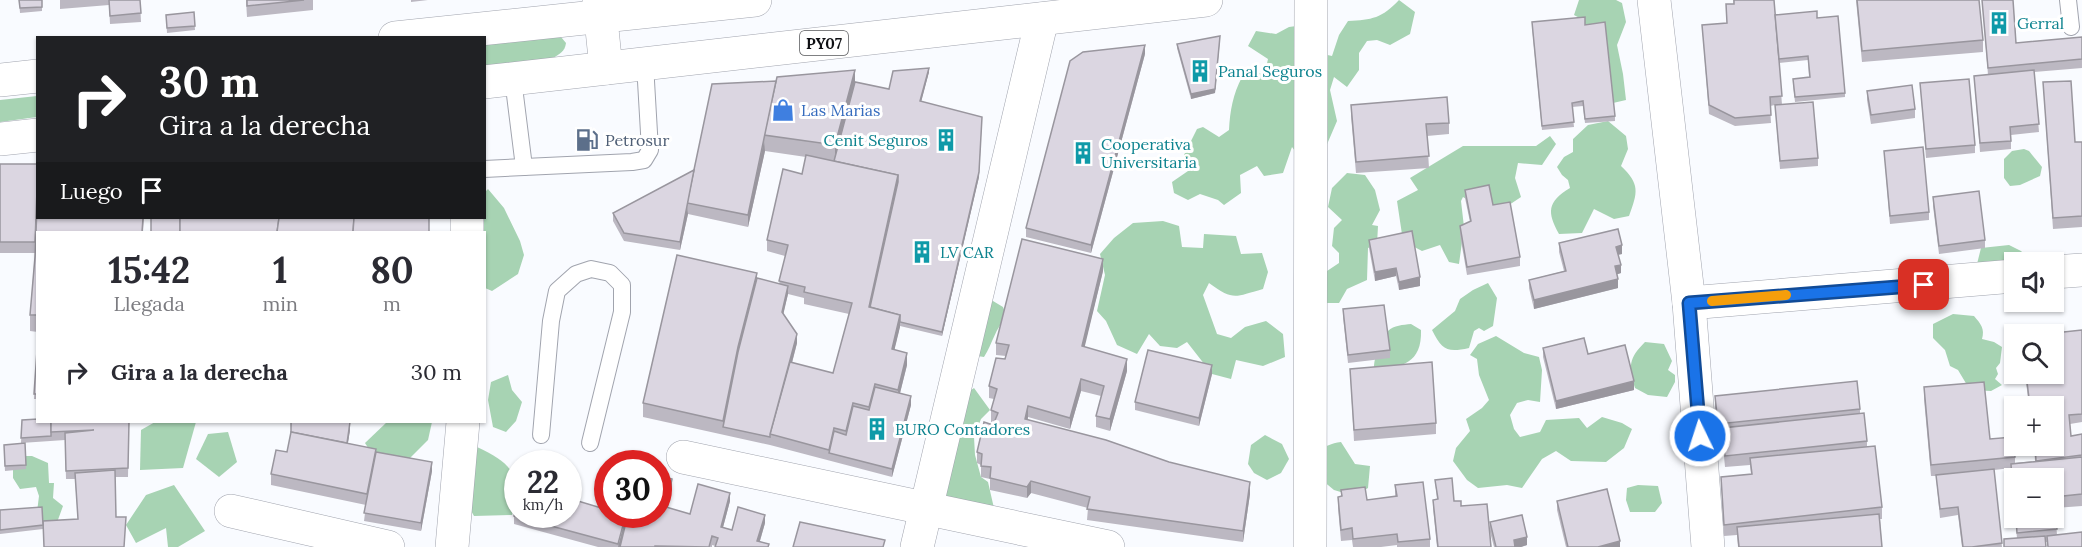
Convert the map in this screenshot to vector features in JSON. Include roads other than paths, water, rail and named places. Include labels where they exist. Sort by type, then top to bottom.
[{"type":"street","points":[[409,36],[600,8],[756,0]]},
{"type":"street","name":"PY07","points":[[499,80],[1206,0]]},
{"type":"street","points":[[1310,547],[1311,0]]},
{"type":"street","points":[[1654,0],[1689,303],[1708,547]]},
{"type":"street","points":[[600,8],[606,68]]},
{"type":"street","points":[[917,547],[1042,19]]},
{"type":"street","points":[[0,80],[36,76]]},
{"type":"street","points":[[0,139],[36,135]]},
{"type":"street","points":[[2064,271],[2082,270]]},
{"type":"street","points":[[1689,303],[2004,277]]},
{"type":"street","points":[[452,547],[463,423]]},
{"type":"street","points":[[683,457],[1108,547]]},
{"type":"street","points":[[231,511],[388,547]]},
{"type":"lane","points":[[2068,0],[2072,27]]},
{"type":"lane","points":[[486,169],[644,160],[650,150],[645,64]]},
{"type":"lane","points":[[499,80],[524,167]]},
{"type":"lane","points":[[541,435],[551,321],[557,291],[576,274],[591,269],[610,273],[622,285],[622,312],[590,443]]},
{"type":"place","name":"Gerral","points":[[1999,23]]},
{"type":"place","name":"Panal Seguros","points":[[1200,71]]},
{"type":"place","name":"Las Marias","points":[[783,110]]},
{"type":"place","name":"Petrosur","points":[[587,140]]},
{"type":"place","name":"Cenit Seguros","points":[[946,140]]},
{"type":"place","name":"Cooperativa Universitaria","points":[[1083,153]]},
{"type":"place","name":"LV CAR","points":[[922,252]]},
{"type":"place","name":"BURO Contadores","points":[[877,429]]}]
